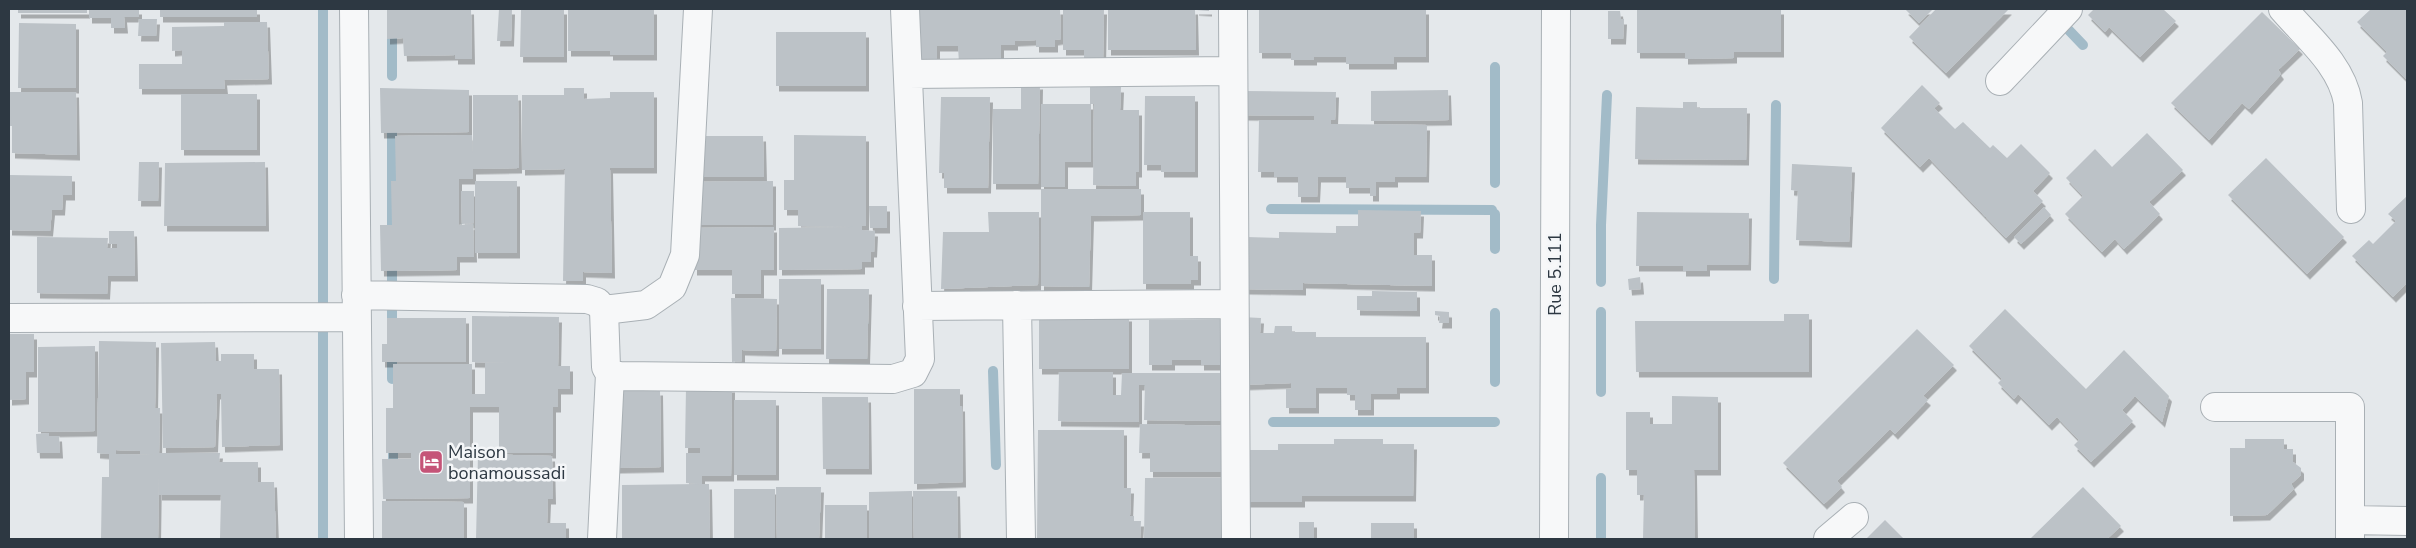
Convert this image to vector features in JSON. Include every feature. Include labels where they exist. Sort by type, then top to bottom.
[{"type":"street","points":[[354,9],[358,539]]},
{"type":"street","points":[[604,310],[646,306],[672,287],[685,255],[698,9]]},
{"type":"street","points":[[610,374],[619,376],[893,379],[913,373],[920,359],[905,9]]},
{"type":"street","points":[[1234,9],[1236,539]]},
{"type":"street","name":"Rue 5.111","points":[[1554,539],[1556,9]]},
{"type":"street","points":[[2000,82],[2068,9]]},
{"type":"street","points":[[2283,9],[2337,71],[2346,86],[2351,209]]},
{"type":"street","points":[[908,74],[1234,71]]},
{"type":"street","points":[[9,318],[587,299],[598,302],[604,310],[606,367],[610,374],[602,539]]},
{"type":"street","points":[[917,306],[1234,304]]},
{"type":"street","points":[[1017,306],[1021,539]]},
{"type":"street","points":[[2215,407],[2350,407],[2350,530],[2407,521]]},
{"type":"street","points":[[1828,539],[1854,516]]},
{"type":"building","points":[[18,9],[87,9],[87,13],[18,13]]},
{"type":"building","points":[[89,9],[139,9],[139,17],[124,17],[125,28],[111,28],[111,18],[89,18]]},
{"type":"building","points":[[160,9],[257,9],[257,17],[160,17]]},
{"type":"building","points":[[387,9],[471,9],[472,59],[455,59],[455,55],[404,56],[403,38],[387,39]]},
{"type":"building","points":[[499,9],[512,9],[511,41],[497,41]]},
{"type":"building","points":[[521,9],[564,9],[564,57],[520,57]]},
{"type":"building","points":[[568,9],[654,9],[654,55],[610,55],[610,51],[568,51]]},
{"type":"building","points":[[910,9],[1060,9],[1061,39],[1055,40],[1055,47],[1036,47],[1036,40],[1015,41],[1015,45],[1001,45],[1001,62],[959,64],[958,46],[937,46],[937,59],[913,60]]},
{"type":"building","points":[[1063,9],[1104,9],[1103,60],[1084,60],[1084,50],[1063,50]]},
{"type":"building","points":[[1108,9],[1195,9],[1196,50],[1108,50]]},
{"type":"building","points":[[1209,9],[1209,11],[1196,10]]},
{"type":"building","points":[[1259,9],[1426,9],[1426,57],[1394,57],[1394,64],[1346,64],[1346,57],[1314,57],[1314,60],[1291,60],[1291,53],[1259,53]]},
{"type":"building","points":[[1637,9],[1781,9],[1781,52],[1734,52],[1734,58],[1685,59],[1685,53],[1637,53]]},
{"type":"building","points":[[1905,9],[1933,9],[1919,23]]},
{"type":"building","points":[[1936,9],[2009,9],[1946,73],[1909,37]]},
{"type":"building","points":[[2094,9],[2163,9],[2176,21],[2140,57],[2109,27],[2105,32],[2088,15]]},
{"type":"building","points":[[2371,9],[2407,9],[2407,80],[2383,56],[2387,52],[2357,22]]},
{"type":"building","points":[[1608,11],[1620,11],[1621,19],[1624,19],[1623,39],[1608,39]]},
{"type":"building","points":[[2262,12],[2300,49],[2278,70],[2281,74],[2249,109],[2242,103],[2209,140],[2171,103]]},
{"type":"building","points":[[139,19],[157,19],[156,36],[138,36]]},
{"type":"building","points":[[224,22],[267,22],[269,79],[224,80],[225,89],[139,89],[139,64],[182,64],[182,50],[172,51],[172,27],[224,26]]},
{"type":"building","points":[[19,23],[76,24],[76,88],[18,88]]},
{"type":"building","points":[[776,32],[866,32],[866,86],[776,86]]},
{"type":"building","points":[[1040,84],[1038,184],[993,184],[993,109],[1021,109],[1021,85]]},
{"type":"building","points":[[1922,85],[1940,103],[1934,108],[1955,129],[1963,122],[1990,148],[1993,145],[2007,158],[2021,144],[2050,173],[2033,191],[2043,201],[2006,238],[1929,158],[1920,167],[1881,128]]},
{"type":"building","points":[[1090,86],[1121,87],[1120,110],[1139,110],[1139,172],[1136,172],[1136,186],[1093,185],[1094,104],[1091,104],[1091,162],[1065,162],[1065,187],[1041,187],[1041,104],[1090,104]]},
{"type":"building","points":[[380,88],[469,90],[469,132],[381,133]]},
{"type":"building","points":[[564,88],[584,88],[584,99],[610,98],[610,92],[654,92],[654,168],[610,168],[612,273],[583,272],[583,281],[563,281],[565,169],[522,170],[522,95],[564,95]]},
{"type":"building","points":[[1448,90],[1449,120],[1371,121],[1371,91]]},
{"type":"building","points":[[1241,91],[1336,92],[1335,120],[1331,120],[1331,124],[1427,125],[1426,177],[1395,177],[1395,182],[1376,182],[1376,196],[1370,196],[1370,188],[1346,188],[1346,177],[1318,177],[1317,197],[1298,197],[1298,177],[1274,177],[1274,172],[1258,172],[1259,120],[1314,120],[1314,116],[1241,115]]},
{"type":"building","points":[[9,92],[76,92],[77,155],[12,153],[12,126],[9,126]]},
{"type":"building","points":[[181,94],[257,94],[257,150],[181,150]]},
{"type":"building","points":[[473,95],[518,95],[519,168],[473,169],[473,179],[459,179],[459,225],[473,224],[474,257],[457,257],[457,270],[381,271],[380,225],[392,225],[391,181],[396,181],[395,136],[472,135],[473,155]]},
{"type":"building","points":[[1145,96],[1195,96],[1195,172],[1161,172],[1161,165],[1144,165]]},
{"type":"building","points":[[941,97],[990,97],[988,188],[944,188],[944,173],[939,173]]},
{"type":"building","points":[[1683,102],[1697,102],[1697,108],[1747,108],[1746,160],[1635,159],[1636,107],[1683,108]]},
{"type":"building","points":[[2147,133],[2183,170],[2149,202],[2160,214],[2124,249],[2115,239],[2102,252],[2065,214],[2083,196],[2066,178],[2095,149],[2112,167]]},
{"type":"building","points":[[794,135],[866,136],[866,226],[862,226],[862,230],[875,231],[874,252],[871,252],[871,262],[862,262],[862,269],[779,270],[779,228],[853,227],[798,226],[798,210],[784,210],[784,180],[794,180]]},
{"type":"building","points":[[693,136],[763,136],[764,177],[693,177]]},
{"type":"building","points":[[2266,158],[2344,237],[2307,274],[2228,195]]},
{"type":"building","points":[[139,162],[159,162],[158,201],[138,201]]},
{"type":"building","points":[[265,162],[266,226],[164,226],[165,163]]},
{"type":"building","points":[[1792,164],[1852,167],[1849,242],[1796,240],[1798,191],[1791,190]]},
{"type":"building","points":[[9,175],[72,176],[72,195],[63,195],[62,210],[52,210],[50,231],[9,230]]},
{"type":"building","points":[[475,181],[517,181],[517,253],[475,253]]},
{"type":"building","points":[[773,181],[773,225],[694,225],[695,182]]},
{"type":"building","points":[[1041,189],[1141,189],[1141,215],[1091,216],[1089,287],[1041,286]]},
{"type":"building","points":[[461,191],[474,191],[474,223],[462,224]]},
{"type":"building","points":[[2407,196],[2407,283],[2393,297],[2352,256],[2369,240],[2373,244],[2396,221],[2388,214]]},
{"type":"building","points":[[869,206],[887,206],[887,228],[870,228]]},
{"type":"building","points":[[2044,207],[2051,215],[2021,244],[2014,237]]},
{"type":"building","points":[[1358,210],[1421,211],[1420,233],[1414,233],[1414,255],[1432,255],[1432,286],[1303,283],[1303,290],[1245,289],[1246,237],[1279,238],[1279,232],[1336,233],[1336,226],[1358,226]]},
{"type":"building","points":[[988,212],[1039,212],[1038,285],[941,289],[943,232],[989,232]]},
{"type":"building","points":[[1143,212],[1190,212],[1190,256],[1198,256],[1198,280],[1191,280],[1191,284],[1143,284]]},
{"type":"building","points":[[1637,212],[1749,213],[1748,265],[1707,265],[1707,271],[1683,271],[1683,266],[1636,266]]},
{"type":"building","points":[[774,227],[774,270],[761,270],[761,294],[732,294],[732,270],[694,270],[694,228]]},
{"type":"building","points":[[109,231],[134,231],[135,276],[108,276],[107,294],[37,293],[37,237],[108,238],[107,248],[117,248],[117,244],[109,244]]},
{"type":"building","points":[[1640,277],[1641,289],[1629,290],[1628,279]]},
{"type":"building","points":[[779,279],[821,279],[821,349],[779,349]]},
{"type":"building","points":[[827,289],[869,289],[867,359],[826,359]]},
{"type":"building","points":[[1372,291],[1417,292],[1417,311],[1357,310],[1357,296],[1372,296]]},
{"type":"building","points":[[731,298],[777,299],[776,351],[742,350],[742,361],[732,362]]},
{"type":"building","points":[[2005,309],[2086,389],[2124,350],[2169,396],[2162,422],[2135,396],[2122,410],[2133,421],[2091,462],[2074,445],[2079,440],[2057,417],[2049,425],[2018,394],[2014,399],[1998,383],[2002,379],[1969,346]]},
{"type":"building","points":[[1435,311],[1449,312],[1449,323],[1439,323],[1440,316],[1435,315]]},
{"type":"building","points":[[1784,314],[1809,314],[1809,372],[1636,372],[1635,321],[1784,321]]},
{"type":"building","points":[[1039,315],[1129,316],[1129,369],[1039,369]]},
{"type":"building","points":[[472,316],[559,317],[558,366],[570,366],[570,389],[558,389],[558,407],[553,407],[553,453],[499,453],[499,407],[470,407],[470,498],[383,499],[382,459],[411,459],[411,453],[386,453],[386,408],[393,408],[393,364],[472,364],[472,394],[485,394],[485,363],[511,363],[472,362]]},
{"type":"building","points":[[1241,317],[1261,318],[1260,333],[1274,333],[1275,326],[1292,326],[1292,332],[1316,332],[1316,337],[1426,337],[1426,388],[1397,388],[1397,394],[1371,394],[1371,410],[1355,410],[1355,395],[1347,395],[1347,388],[1316,388],[1316,408],[1286,408],[1286,389],[1291,389],[1291,383],[1239,385]]},
{"type":"building","points":[[387,318],[466,318],[466,362],[382,362],[382,344],[387,344]]},
{"type":"building","points":[[1232,319],[1232,365],[1201,365],[1201,360],[1172,360],[1172,365],[1149,365],[1149,320]]},
{"type":"building","points":[[1917,329],[1954,365],[1923,396],[1928,400],[1895,434],[1890,429],[1837,481],[1842,487],[1824,504],[1783,463]]},
{"type":"building","points":[[9,334],[34,334],[34,372],[26,372],[26,399],[9,400]]},
{"type":"building","points":[[99,341],[156,342],[155,408],[160,408],[159,453],[220,453],[219,462],[258,462],[258,482],[274,482],[276,539],[220,539],[221,495],[159,495],[159,469],[158,539],[101,539],[102,477],[109,477],[109,454],[97,453]],"holes":[[[116,450],[140,451],[140,454],[154,455],[116,454]]]},
{"type":"building","points":[[215,342],[216,361],[221,361],[221,354],[254,354],[254,369],[279,369],[280,445],[222,447],[221,394],[217,394],[215,447],[163,448],[161,343]]},
{"type":"building","points":[[95,346],[95,431],[38,432],[38,347]]},
{"type":"building","points":[[1059,372],[1113,372],[1113,395],[1121,395],[1122,373],[1223,373],[1222,421],[1144,420],[1145,385],[1139,385],[1139,422],[1058,421]]},
{"type":"building","points":[[686,387],[732,387],[731,476],[702,476],[702,484],[709,484],[710,539],[622,539],[622,485],[700,484],[686,483],[686,453],[700,453],[700,448],[685,448]]},
{"type":"building","points":[[914,389],[960,389],[963,482],[914,484]]},
{"type":"building","points":[[617,390],[660,390],[661,467],[617,468]]},
{"type":"building","points":[[1672,396],[1718,397],[1718,470],[1694,470],[1695,539],[1643,539],[1644,495],[1637,495],[1637,470],[1626,470],[1626,412],[1650,412],[1650,424],[1672,424]]},
{"type":"building","points":[[822,397],[868,397],[869,469],[823,469]]},
{"type":"building","points":[[734,400],[776,400],[776,475],[734,475]]},
{"type":"building","points":[[1140,424],[1232,426],[1232,472],[1150,472],[1150,453],[1139,453]]},
{"type":"building","points":[[1038,430],[1124,430],[1124,488],[1131,488],[1130,516],[1134,516],[1134,521],[1141,521],[1140,539],[1037,539]]},
{"type":"building","points":[[49,433],[49,436],[59,436],[60,453],[37,453],[36,434]]},
{"type":"building","points":[[1334,439],[1383,439],[1383,444],[1414,444],[1413,496],[1302,496],[1302,502],[1246,502],[1247,450],[1278,450],[1278,444],[1334,444]]},
{"type":"building","points":[[2245,439],[2284,439],[2284,449],[2293,449],[2293,462],[2301,468],[2301,475],[2291,484],[2294,489],[2267,515],[2230,516],[2230,448],[2245,448]]},
{"type":"building","points":[[478,454],[552,456],[553,499],[548,499],[547,523],[566,523],[566,539],[476,539]]},
{"type":"building","points":[[1145,478],[1230,478],[1229,539],[1144,539]]},
{"type":"building","points":[[776,487],[821,487],[819,539],[777,539]]},
{"type":"building","points":[[2083,487],[2121,526],[2107,539],[2030,539]]},
{"type":"building","points":[[734,489],[775,489],[775,539],[734,539]]},
{"type":"building","points":[[912,491],[912,539],[869,539],[869,492]]},
{"type":"building","points":[[913,491],[957,491],[958,539],[914,539]]},
{"type":"building","points":[[382,501],[464,502],[464,539],[382,539]]},
{"type":"building","points":[[825,505],[867,505],[867,539],[825,539]]},
{"type":"building","points":[[1885,520],[1904,539],[1866,539]]},
{"type":"building","points":[[1299,522],[1314,522],[1314,539],[1299,539]]},
{"type":"building","points":[[1371,523],[1414,523],[1414,539],[1371,539]]},
{"type":"waterway","points":[[323,9],[323,539]]},
{"type":"waterway","points":[[392,9],[392,76]]},
{"type":"waterway","points":[[2065,20],[2062,23],[2083,45]]},
{"type":"waterway","points":[[1495,67],[1495,183]]},
{"type":"waterway","points":[[1601,282],[1601,225],[1607,95]]},
{"type":"waterway","points":[[1774,279],[1776,105]]},
{"type":"waterway","points":[[392,120],[392,238]]},
{"type":"waterway","points":[[1271,209],[1492,210]]},
{"type":"waterway","points":[[1495,214],[1495,249]]},
{"type":"waterway","points":[[392,257],[392,330]]},
{"type":"waterway","points":[[1601,312],[1601,392]]},
{"type":"waterway","points":[[1495,313],[1495,382]]},
{"type":"waterway","points":[[392,350],[392,379]]},
{"type":"waterway","points":[[993,371],[996,465]]},
{"type":"waterway","points":[[1273,422],[1495,422]]},
{"type":"waterway","points":[[393,440],[393,473]]},
{"type":"waterway","points":[[1601,478],[1601,539]]},
{"type":"place","name":"Maison bonamoussadi","points":[[431,462]]}]
